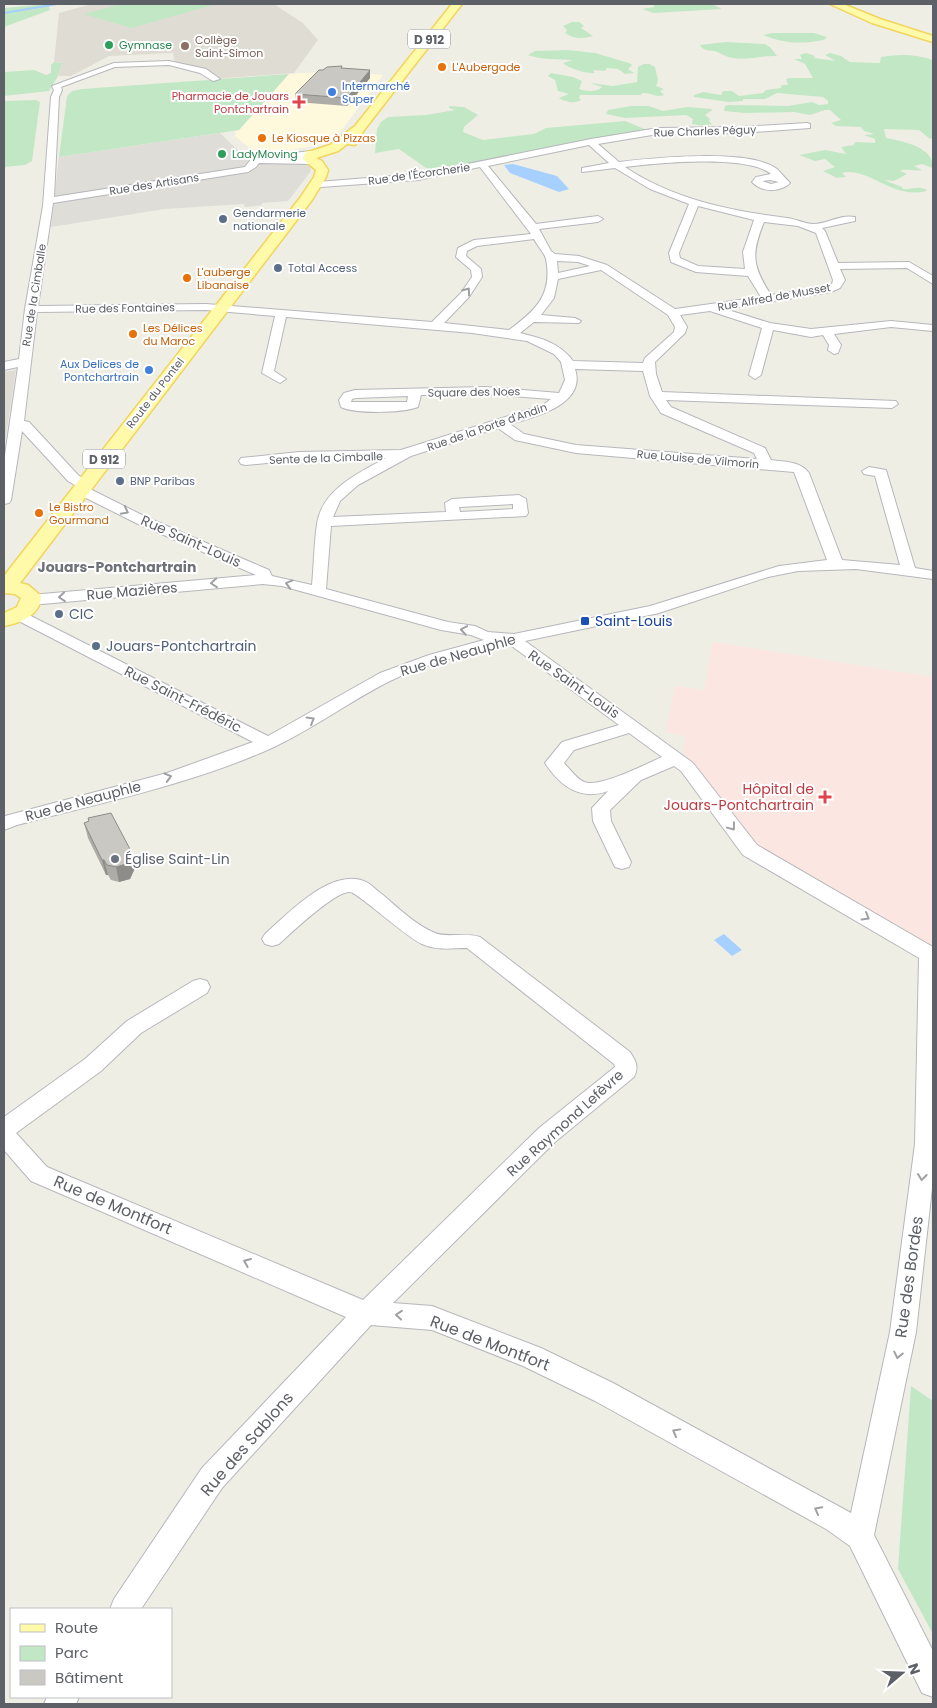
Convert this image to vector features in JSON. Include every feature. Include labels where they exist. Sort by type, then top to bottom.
[{"type":"main road","name":"Route du Pontel","points":[[305,200],[321,184],[342,150],[354,138],[359,129],[457,4]]},
{"type":"main road","points":[[835,4],[876,21],[933,39]]},
{"type":"main road","name":"Route du Pontel","points":[[5,587],[305,200],[322,173],[315,157],[337,146],[359,129]]},
{"type":"main road","points":[[315,157],[332,162],[336,160]]},
{"type":"main road","points":[[5,587],[14,587],[27,592],[18,612]]},
{"type":"street","points":[[125,66],[58,90],[56,86],[114,65],[168,63],[203,70],[216,79]]},
{"type":"street","name":"Rue de la Cimballe","points":[[4,500],[17,426],[31,309],[48,201],[55,97],[58,90]]},
{"type":"street","name":"Rue Charles Péguy","points":[[515,158],[591,142],[658,132],[807,126]]},
{"type":"street","points":[[591,142],[616,164],[637,178],[695,202],[760,218],[796,222],[812,226],[851,219]]},
{"type":"street","name":"Rue des Artisans","points":[[48,201],[248,169],[255,160],[315,157]]},
{"type":"street","name":"Rue de l'Écorcherie","points":[[321,184],[418,176],[515,158]]},
{"type":"street","points":[[585,170],[616,164],[719,160],[761,166],[773,170],[779,178]]},
{"type":"street","points":[[483,165],[535,232],[547,253],[552,257],[578,259],[603,267],[673,314],[681,327],[679,333],[649,361],[656,396],[666,410],[760,451],[766,464]]},
{"type":"street","points":[[695,202],[674,253],[675,260],[696,269],[751,273]]},
{"type":"street","points":[[760,218],[753,235],[748,256],[751,273],[768,299]]},
{"type":"street","points":[[434,327],[465,295],[477,277],[476,268],[462,257],[462,250],[474,243],[598,219]]},
{"type":"street","name":"Rue Alfred de Musset","points":[[673,314],[827,290],[836,286],[839,280],[820,231],[812,226]]},
{"type":"street","points":[[511,334],[532,318],[542,307],[549,294],[552,277],[552,257]]},
{"type":"street","points":[[909,265],[933,281]]},
{"type":"street","points":[[832,266],[933,265]]},
{"type":"street","points":[[552,277],[603,267]]},
{"type":"street","points":[[220,308],[511,334],[538,340],[560,354],[570,365],[649,367]]},
{"type":"street","name":"Rue des Fontaines","points":[[31,309],[220,308]]},
{"type":"street","points":[[712,308],[768,326],[811,333],[891,324],[933,328]]},
{"type":"street","points":[[280,379],[268,372],[279,320],[282,314]]},
{"type":"street","points":[[532,318],[575,321]]},
{"type":"street","points":[[755,375],[768,326]]},
{"type":"street","points":[[827,332],[835,345],[834,350]]},
{"type":"street","points":[[4,366],[24,362]]},
{"type":"street","name":"Rue de la Porte d'Andin","points":[[317,592],[320,584],[324,522],[334,500],[353,482],[406,453],[548,408],[563,397],[569,388],[571,379],[570,365]]},
{"type":"street","name":"Square des Noes","points":[[415,392],[516,390],[563,397]]},
{"type":"street","points":[[656,396],[892,404]]},
{"type":"street","name":"Rue Louise de Vilmorin","points":[[501,424],[520,437],[576,449],[790,466],[799,469],[836,564]]},
{"type":"street","points":[[17,426],[24,425],[83,488]]},
{"type":"street","name":"Sente de la Cimballe","points":[[246,461],[299,456],[406,453]]},
{"type":"street","points":[[868,471],[881,473],[909,571]]},
{"type":"street","name":"Rue Saint-Louis","points":[[83,488],[141,520],[264,573],[263,579],[447,627],[475,632],[485,636],[511,638],[537,659],[633,726],[687,767],[750,850],[929,954]]},
{"type":"street","points":[[324,522],[453,516]]},
{"type":"street","name":"Rue de Neauphle","points":[[4,824],[11,820],[215,764],[268,743],[358,692],[402,670],[437,658],[511,638],[619,618],[682,603],[778,570],[806,565],[859,564],[933,575]]},
{"type":"street","name":"Rue Mazières","points":[[18,612],[263,579]]},
{"type":"street","name":"Rue Saint-Frédéric","points":[[18,612],[268,743]]},
{"type":"street","points":[[633,726],[568,746],[554,763],[578,787],[596,790],[636,776],[676,758]]},
{"type":"street","points":[[622,862],[602,822],[601,808],[636,776]]},
{"type":"street","points":[[272,939],[336,888],[349,885]]},
{"type":"street","name":"Rue Raymond Lefèvre","points":[[349,885],[361,888],[426,938],[447,943],[467,940],[473,942],[622,1058],[626,1064],[626,1071],[547,1135],[366,1313]]},
{"type":"street","name":"Rue des Bordes","points":[[860,1536],[903,1332],[926,1144],[930,1076],[929,954]]},
{"type":"street","points":[[4,1129],[93,1065],[134,1027],[200,987]]},
{"type":"street","name":"Rue de Montfort","points":[[4,1135],[39,1174],[366,1313],[432,1318],[532,1357],[613,1397],[836,1519],[860,1536]]},
{"type":"street","name":"Rue des Sablons","points":[[125,1608],[212,1478],[366,1313]]},
{"type":"street","points":[[860,1536],[933,1682]]},
{"type":"shaded area","name":"Collège Saint-Simon","points":[[92,4],[274,4],[303,23],[318,40],[294,73],[214,79],[204,70],[175,65],[173,53],[109,56],[71,76],[58,76],[62,63],[54,62],[59,13]]},
{"type":"shaded area","points":[[335,71],[383,75],[332,143],[267,154],[253,151],[234,135],[237,134],[234,131],[239,130],[289,74]]},
{"type":"shaded area","points":[[220,133],[249,161],[298,162],[310,166],[311,171],[288,201],[262,203],[262,205],[245,207],[244,204],[165,209],[51,227],[59,157]]},
{"type":"shaded area","points":[[16,370],[4,449],[4,372]]},
{"type":"shaded area","name":"Hôpital de Jouars-Pontchartrain","points":[[713,642],[933,677],[933,949],[750,842],[683,751],[685,736],[665,732],[675,686],[704,690]]},
{"type":"green space","points":[[48,4],[50,10],[4,27],[4,8]]},
{"type":"green space","points":[[121,4],[217,4],[131,28],[84,14]]},
{"type":"green space","points":[[654,4],[712,4],[722,9],[654,13],[642,9],[654,7]]},
{"type":"green space","points":[[572,22],[579,22],[584,26],[581,28],[593,36],[578,38],[565,33],[567,30],[563,26]]},
{"type":"green space","points":[[772,33],[814,33],[827,37],[824,40],[793,42],[763,35]]},
{"type":"green space","points":[[726,42],[765,44],[777,56],[733,58],[704,49],[700,45]]},
{"type":"green space","points":[[568,50],[595,53],[629,63],[632,65],[628,69],[634,73],[625,74],[618,69],[607,68],[605,71],[594,70],[594,73],[586,73],[573,69],[563,63],[573,60],[543,59],[528,55],[535,51]]},
{"type":"green space","points":[[806,53],[815,56],[814,58],[836,61],[825,55],[830,53],[841,56],[850,62],[880,63],[881,57],[901,55],[933,60],[933,138],[930,139],[919,130],[884,129],[886,138],[909,143],[923,150],[932,161],[933,168],[922,164],[914,166],[922,170],[903,170],[900,171],[907,174],[894,181],[884,180],[903,189],[920,188],[926,191],[914,193],[902,191],[852,172],[842,173],[846,177],[837,178],[823,171],[835,167],[825,159],[815,161],[799,155],[825,150],[846,154],[841,147],[853,145],[856,142],[875,143],[875,139],[864,135],[874,134],[864,131],[861,127],[836,126],[831,123],[841,120],[830,110],[810,115],[794,112],[745,113],[724,111],[725,106],[728,105],[788,106],[812,102],[819,105],[828,104],[828,101],[823,97],[777,93],[765,99],[743,99],[743,101],[729,102],[694,97],[694,95],[703,92],[721,95],[723,91],[732,91],[739,96],[763,93],[766,90],[788,85],[786,79],[813,78],[805,64],[794,59],[802,59],[800,55]]},
{"type":"green space","points":[[54,62],[62,63],[58,76],[49,91],[4,96],[4,72],[34,70],[46,75],[51,73],[51,65]]},
{"type":"green space","points":[[644,64],[655,67],[658,80],[656,86],[664,89],[660,91],[664,95],[658,96],[642,93],[641,95],[580,95],[579,98],[581,100],[568,102],[559,98],[569,94],[558,91],[555,80],[548,76],[551,73],[573,77],[582,81],[579,89],[594,91],[602,87],[590,83],[613,86],[637,82],[638,67]]},
{"type":"green space","points":[[289,74],[239,130],[59,157],[67,96],[72,91]]},
{"type":"green space","points":[[36,100],[40,102],[32,161],[25,165],[4,167],[4,101]]},
{"type":"green space","points":[[449,106],[464,107],[478,115],[464,127],[463,132],[483,140],[534,134],[546,128],[625,121],[647,130],[564,144],[433,173],[399,149],[375,153],[377,129],[381,122],[388,117],[426,115],[455,110],[449,108]]},
{"type":"green space","points":[[631,106],[649,106],[663,111],[687,107],[712,109],[705,115],[712,124],[705,126],[692,124],[693,119],[686,115],[625,118],[606,114],[608,110]]},
{"type":"green space","points":[[911,1386],[933,1401],[933,1634],[898,1569]]},
{"type":"water","points":[[513,164],[557,176],[569,189],[559,192],[510,173],[504,165]]},
{"type":"water","points":[[724,934],[742,950],[732,956],[714,940]]},
{"type":"building","name":"Intermarché Super","points":[[342,66],[341,68],[370,70],[347,98],[295,94],[319,70],[327,67]]},
{"type":"building","name":"Église Saint-Lin","points":[[111,813],[132,853],[126,864],[116,867],[107,865],[102,860],[84,823],[89,821],[88,818]]},
{"type":"waterway","points":[[4,13],[57,4]]},
{"type":"place","name":"Gymnase","points":[[109,45]]},
{"type":"place","name":"Collège Saint-Simon","points":[[185,46]]},
{"type":"place","name":"L'Aubergade","points":[[442,67]]},
{"type":"place","name":"Intermarché Super","points":[[332,92]]},
{"type":"place","name":"Pharmacie de Jouars Pontchartrain","points":[[299,102]]},
{"type":"place","name":"Le Kiosque à Pizzas","points":[[262,138]]},
{"type":"place","name":"LadyMoving","points":[[222,154]]},
{"type":"place","name":"Gendarmerie nationale","points":[[223,219]]},
{"type":"place","name":"Total Access","points":[[278,268]]},
{"type":"place","name":"L'auberge Libanaise","points":[[187,278]]},
{"type":"place","name":"Les Délices du Maroc","points":[[133,334]]},
{"type":"place","name":"Aux Delices de Pontchartrain","points":[[149,370]]},
{"type":"place","name":"BNP Paribas","points":[[120,481]]},
{"type":"place","name":"Le Bistro Gourmand","points":[[39,513]]},
{"type":"place","name":"CIC","points":[[59,614]]},
{"type":"place","name":"Saint-Louis","points":[[585,621]]},
{"type":"place","name":"Jouars-Pontchartrain","points":[[96,646]]},
{"type":"place","name":"Hôpital de Jouars-Pontchartrain","points":[[825,797]]},
{"type":"place","name":"Église Saint-Lin","points":[[115,859]]},
{"type":"district","name":"Jouars-Pontchartrain","points":[[117,567]]}]
